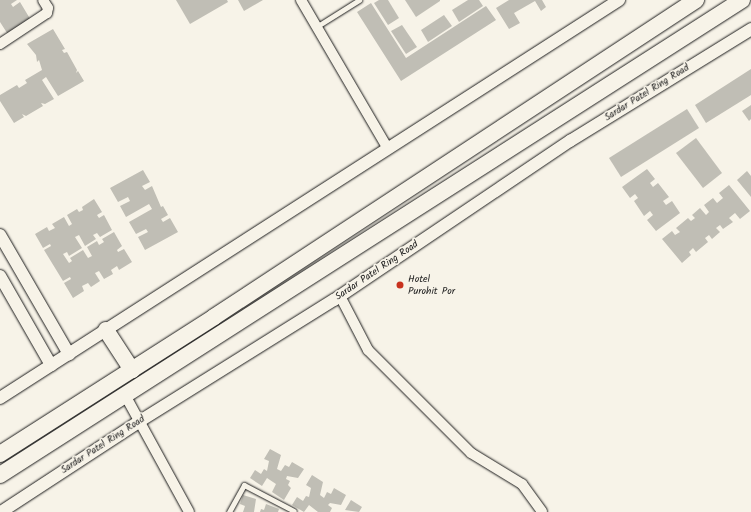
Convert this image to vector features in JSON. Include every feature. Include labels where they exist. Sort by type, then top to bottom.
[{"type":"highway","points":[[0,454],[132,370],[696,0]]},
{"type":"highway","points":[[0,475],[742,0]]},
{"type":"highway","points":[[106,330],[132,370]]},
{"type":"street","points":[[0,44],[47,13],[48,8],[43,0]]},
{"type":"street","points":[[301,0],[387,147]]},
{"type":"street","points":[[0,398],[387,147],[619,0]]},
{"type":"street","name":"Sardar Patel Ring Road","points":[[1,512],[140,420],[340,296],[570,141],[751,30]]},
{"type":"street","points":[[0,235],[69,354]]},
{"type":"street","points":[[0,276],[51,365]]},
{"type":"street","points":[[340,296],[368,350],[471,453],[522,484],[542,512]]},
{"type":"street","points":[[125,395],[140,420],[188,512]]},
{"type":"lane","points":[[316,27],[359,0]]},
{"type":"lane","points":[[229,512],[244,485],[294,512]]},
{"type":"building","points":[[0,0],[17,0],[11,4],[13,7],[20,2],[32,22],[9,36],[0,22]]},
{"type":"building","points":[[176,0],[227,0],[228,2],[190,24]]},
{"type":"building","points":[[238,0],[263,0],[244,11]]},
{"type":"building","points":[[379,0],[388,0],[399,18],[388,25],[374,3]]},
{"type":"building","points":[[405,0],[440,0],[440,1],[416,17]]},
{"type":"building","points":[[468,0],[479,0],[483,6],[459,22],[452,10]]},
{"type":"building","points":[[509,0],[542,0],[546,7],[541,11],[535,1],[514,13],[520,23],[509,29],[496,8]]},
{"type":"building","points":[[371,3],[406,58],[486,6],[496,20],[401,81],[357,12]]},
{"type":"building","points":[[444,15],[452,26],[428,42],[421,30]]},
{"type":"building","points":[[402,25],[417,47],[406,54],[391,31]]},
{"type":"building","points":[[53,29],[65,49],[62,50],[64,53],[67,52],[77,70],[76,73],[78,71],[84,81],[58,96],[46,77],[42,80],[54,99],[45,104],[41,103],[43,106],[26,116],[22,114],[24,117],[14,123],[0,101],[0,95],[17,85],[19,88],[27,83],[25,80],[42,70],[39,60],[37,62],[36,55],[27,44]]},
{"type":"building","points":[[751,69],[751,95],[706,123],[695,105]]},
{"type":"building","points":[[751,105],[751,119],[749,121],[742,111]]},
{"type":"building","points":[[687,109],[699,128],[621,177],[609,158]]},
{"type":"building","points":[[696,138],[722,173],[703,188],[676,153]]},
{"type":"building","points":[[647,169],[655,179],[650,183],[653,187],[658,183],[669,197],[663,201],[666,205],[672,201],[680,213],[656,231],[647,220],[653,215],[650,211],[644,216],[634,201],[638,198],[635,194],[630,198],[622,187]]},
{"type":"building","points":[[143,170],[150,182],[142,186],[145,190],[152,186],[161,207],[163,206],[168,215],[161,219],[163,222],[170,218],[178,232],[145,250],[138,237],[148,232],[146,229],[136,234],[129,222],[152,209],[149,204],[126,217],[120,206],[130,201],[128,197],[118,202],[110,188]]},
{"type":"building","points":[[747,171],[751,176],[751,197],[737,180]]},
{"type":"building","points":[[729,185],[750,211],[740,219],[735,213],[729,218],[733,222],[723,229],[720,225],[716,228],[720,232],[712,239],[709,235],[705,238],[708,242],[696,252],[693,248],[689,252],[691,255],[682,263],[662,239],[672,231],[675,235],[680,232],[676,228],[688,218],[691,221],[695,218],[692,215],[700,208],[706,215],[709,212],[704,205],[713,198],[717,203],[723,198],[719,193]]},
{"type":"building","points":[[94,199],[102,212],[97,215],[99,218],[104,215],[112,230],[100,237],[97,233],[93,235],[96,239],[85,246],[79,235],[75,237],[82,248],[69,256],[67,252],[63,254],[69,263],[72,261],[70,258],[83,250],[88,258],[92,256],[87,247],[97,241],[99,245],[104,242],[102,239],[114,232],[122,246],[117,250],[118,252],[124,249],[132,262],[119,270],[117,266],[111,270],[113,274],[104,279],[99,271],[95,273],[100,281],[91,287],[88,283],[82,286],[84,291],[73,298],[64,283],[71,279],[70,277],[63,281],[44,250],[51,246],[50,244],[43,248],[35,234],[47,227],[49,231],[55,228],[52,224],[64,217],[69,226],[72,224],[67,215],[77,209],[79,212],[83,210],[82,207]]},
{"type":"building","points":[[270,449],[281,455],[277,469],[281,471],[285,465],[289,467],[292,462],[304,469],[298,478],[287,476],[286,479],[290,481],[288,485],[291,488],[284,500],[272,492],[276,484],[267,478],[262,486],[250,478],[255,470],[261,474],[264,469],[267,471],[269,461],[264,459]]},
{"type":"building","points":[[312,475],[323,482],[320,495],[324,498],[327,492],[331,494],[334,488],[346,495],[341,505],[330,503],[328,505],[332,508],[330,512],[318,512],[309,505],[304,512],[292,505],[297,497],[303,501],[306,496],[309,497],[311,488],[306,485]]},
{"type":"building","points":[[243,495],[256,499],[254,512],[243,512],[245,506],[240,504]]},
{"type":"building","points":[[351,500],[362,507],[359,512],[345,510]]},
{"type":"building","points":[[266,504],[279,509],[278,512],[260,512],[261,509],[264,510]]},
{"type":"place","name":"Hotel Purohit Por","points":[[400,285]]}]
